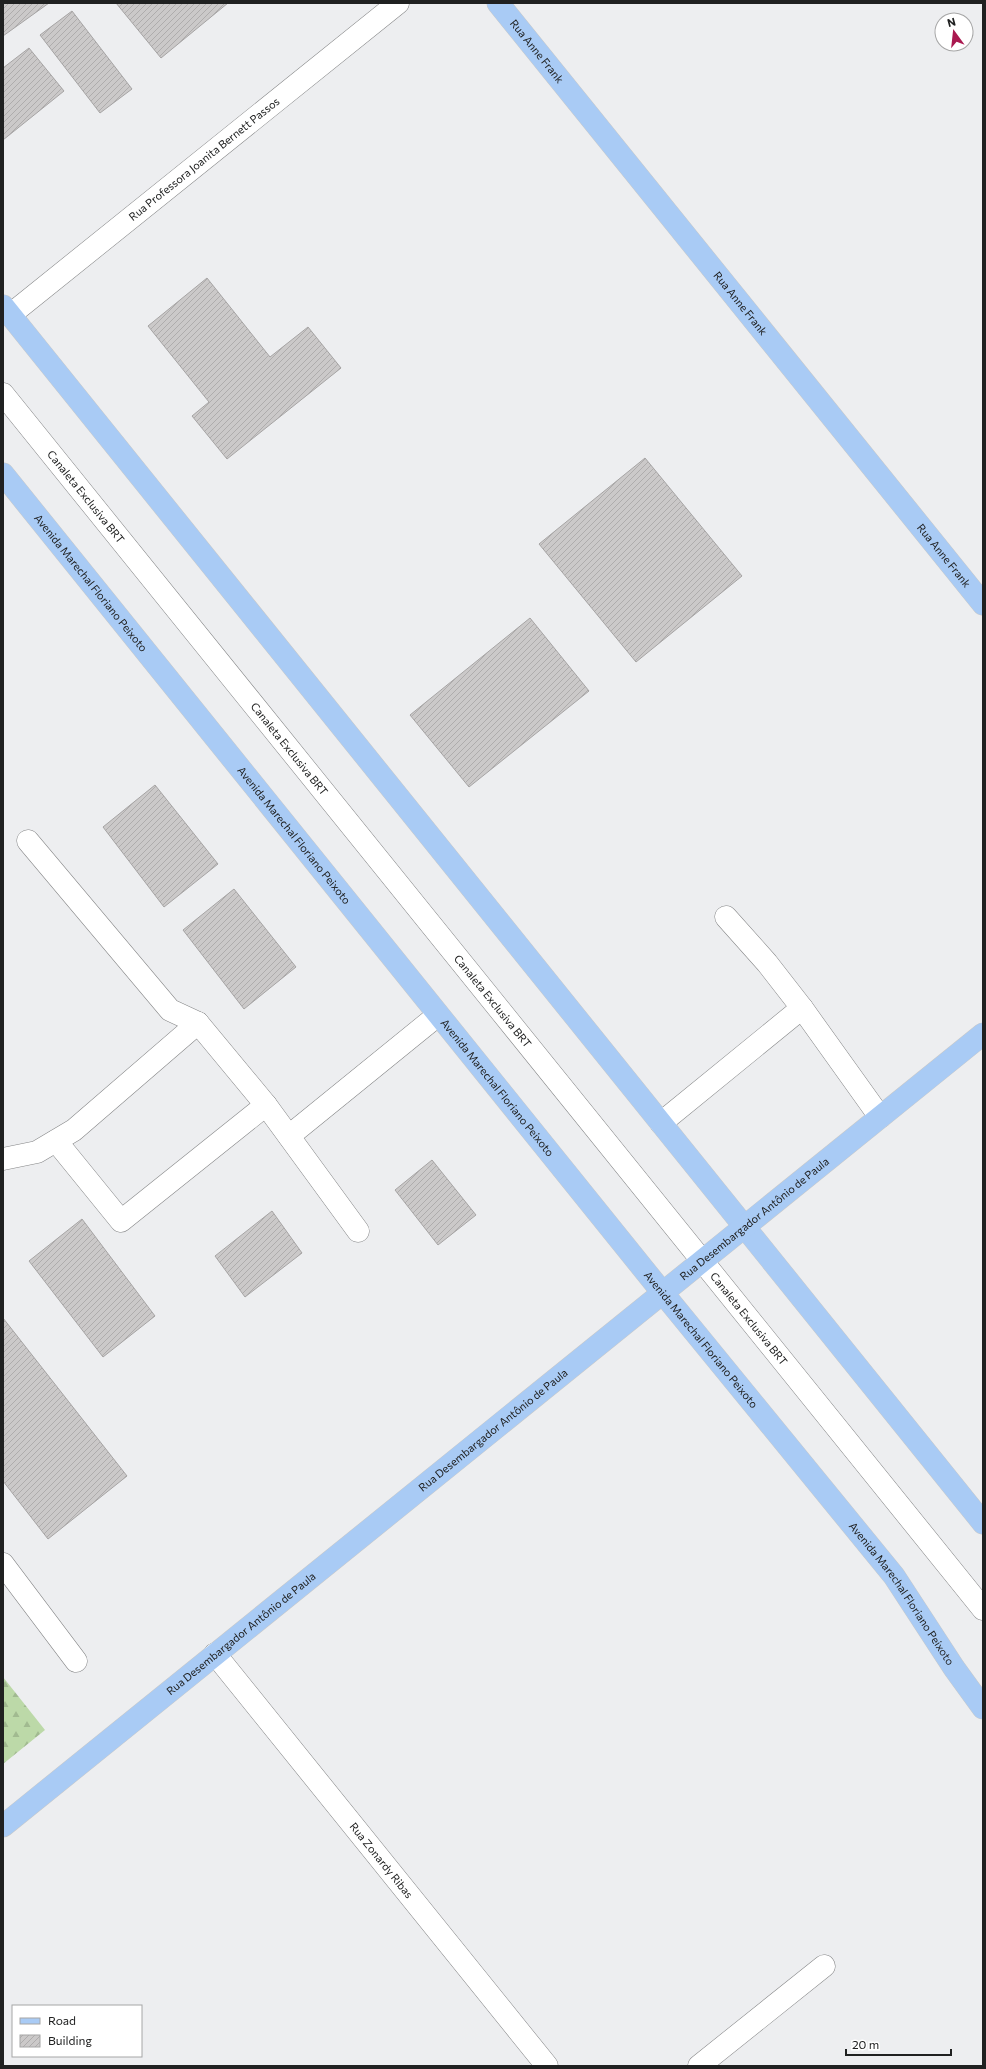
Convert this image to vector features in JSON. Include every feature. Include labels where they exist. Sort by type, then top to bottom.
[{"type":"main road","name":"Rua Anne Frank","points":[[498,3],[983,604]]},
{"type":"main road","points":[[7,310],[983,1523]]},
{"type":"main road","name":"Avenida Marechal Floriano Peixoto","points":[[3,474],[438,1015],[894,1576],[954,1668],[983,1708]]},
{"type":"main road","name":"Rua Desembargador Antônio de Paula","points":[[3,1826],[983,1034]]},
{"type":"street","name":"Rua Professora Joanita Bernett Passos","points":[[7,310],[398,3]]},
{"type":"street","name":"Canaleta Exclusiva BRT","points":[[3,394],[983,1609]]},
{"type":"street","points":[[28,841],[170,1010],[198,1023],[266,1105],[358,1231]]},
{"type":"street","points":[[726,917],[767,963],[802,1008],[880,1117]]},
{"type":"street","points":[[661,1123],[802,1008]]},
{"type":"street","points":[[289,1136],[438,1015]]},
{"type":"street","points":[[3,1160],[38,1152],[74,1130],[198,1023]]},
{"type":"street","points":[[56,1141],[121,1222],[266,1105]]},
{"type":"street","points":[[3,1564],[76,1661]]},
{"type":"street","name":"Rua Zonardy Ribas","points":[[215,1654],[546,2066]]},
{"type":"street","points":[[699,2066],[824,1966]]},
{"type":"green space","points":[[3,1677],[45,1730],[3,1764]]},
{"type":"building","points":[[3,3],[49,3],[3,36]]},
{"type":"building","points":[[116,3],[228,3],[161,58]]},
{"type":"building","points":[[72,11],[132,89],[100,113],[40,35]]},
{"type":"building","points":[[29,48],[64,91],[3,140],[3,68]]},
{"type":"building","points":[[207,278],[270,357],[308,327],[341,368],[227,459],[192,416],[209,402],[148,326]]},
{"type":"building","points":[[645,458],[742,576],[636,662],[539,544]]},
{"type":"building","points":[[530,618],[589,691],[469,787],[410,715]]},
{"type":"building","points":[[155,785],[218,864],[164,907],[103,827]]},
{"type":"building","points":[[234,889],[296,967],[244,1009],[183,930]]},
{"type":"building","points":[[432,1160],[476,1215],[438,1245],[395,1190]]},
{"type":"building","points":[[272,1211],[302,1253],[245,1297],[215,1256]]},
{"type":"building","points":[[82,1219],[155,1316],[103,1357],[29,1261]]},
{"type":"building","points":[[3,1318],[127,1476],[48,1539],[3,1481]]}]
